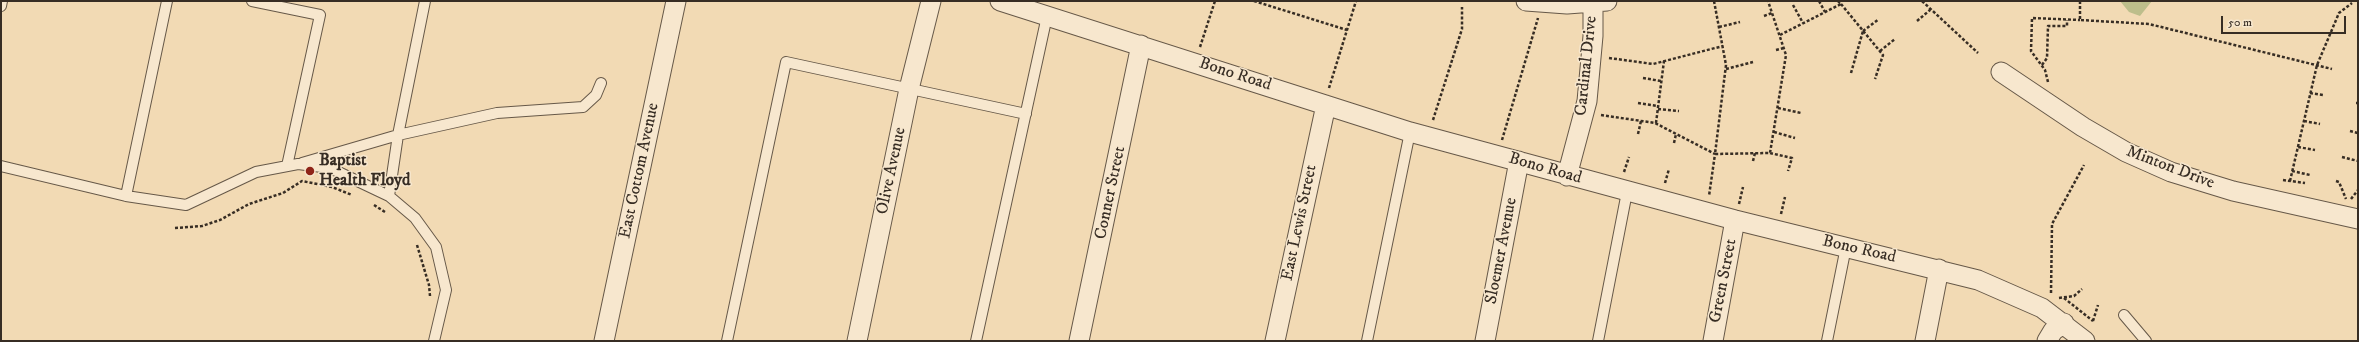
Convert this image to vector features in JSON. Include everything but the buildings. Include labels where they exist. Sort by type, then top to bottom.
[{"type":"street","name":"East Cottom Avenue","points":[[604,341],[676,1]]},
{"type":"street","name":"Olive Avenue","points":[[857,341],[909,89],[931,1]]},
{"type":"street","name":"Bono Road","points":[[1000,1],[1142,45],[1327,97],[1410,132],[1519,161],[1567,176],[1625,184],[1737,213],[1846,247],[1939,269],[1978,280],[2029,301],[2064,324],[2089,333]]},
{"type":"street","points":[[1526,1],[1567,4],[1600,2]]},
{"type":"street","name":"Cardinal Drive","points":[[1567,176],[1586,101],[1593,36],[1600,2]]},
{"type":"street","name":"Conner Street","points":[[1079,341],[1142,45]]},
{"type":"street","name":"Minton Drive","points":[[2001,72],[2101,138],[2126,152],[2171,172],[2241,193],[2358,219]]},
{"type":"street","name":"East Lewis Street","points":[[1275,341],[1327,97]]},
{"type":"street","name":"Sloemer Avenue","points":[[1485,341],[1519,161]]},
{"type":"street","name":"Green Street","points":[[1713,341],[1737,213]]},
{"type":"street","points":[[1925,341],[1939,269]]},
{"type":"street","points":[[2047,341],[2053,331],[2064,324]]},
{"type":"lane","points":[[1,6],[2,1]]},
{"type":"lane","points":[[126,196],[167,1]]},
{"type":"lane","points":[[252,1],[320,15],[287,166]]},
{"type":"lane","points":[[389,196],[398,135],[425,1]]},
{"type":"lane","points":[[976,341],[1047,16]]},
{"type":"lane","points":[[727,341],[786,62],[1026,114]]},
{"type":"lane","points":[[1,166],[126,196],[186,205],[256,172],[298,164],[398,135],[497,113],[583,107],[596,96],[602,83]]},
{"type":"lane","points":[[1367,341],[1410,132]]},
{"type":"lane","points":[[298,164],[330,168],[389,196],[415,218],[436,247],[446,290],[434,341]]},
{"type":"lane","points":[[1598,341],[1625,184]]},
{"type":"lane","points":[[1827,341],[1846,247]]},
{"type":"lane","points":[[2124,315],[2146,341]]},
{"type":"path","points":[[1199,50],[1215,1]]},
{"type":"path","points":[[1254,1],[1347,30]]},
{"type":"path","points":[[1327,97],[1356,1]]},
{"type":"path","points":[[1709,199],[1726,69],[1714,1]]},
{"type":"path","points":[[1768,1],[1786,55],[1770,153]]},
{"type":"path","points":[[1819,1],[1825,12]]},
{"type":"path","points":[[1922,1],[1978,53]]},
{"type":"path","points":[[2080,1],[2080,20]]},
{"type":"path","points":[[1780,35],[1825,12],[1839,2],[1883,55],[1875,79]]},
{"type":"path","points":[[2290,181],[2317,65],[2339,13],[2352,3]]},
{"type":"path","points":[[1793,6],[1803,23]]},
{"type":"path","points":[[1432,123],[1462,29],[1462,7]]},
{"type":"path","points":[[1917,21],[1930,10]]},
{"type":"path","points":[[1764,16],[1772,13]]},
{"type":"path","points":[[1500,144],[1538,17]]},
{"type":"path","points":[[2049,89],[2048,77],[2042,65],[2030,51],[2032,18],[2149,24],[2332,69]]},
{"type":"path","points":[[1851,73],[1863,31],[1879,19]]},
{"type":"path","points":[[2042,65],[2047,58],[2048,26],[2067,26],[2067,20]]},
{"type":"path","points":[[1719,27],[1740,22]]},
{"type":"path","points":[[1880,51],[1895,39]]},
{"type":"path","points":[[1604,57],[1653,64],[1723,46]]},
{"type":"path","points":[[1776,50],[1784,48]]},
{"type":"path","points":[[1656,123],[1664,61]]},
{"type":"path","points":[[1726,69],[1753,62]]},
{"type":"path","points":[[1643,78],[1661,81]]},
{"type":"path","points":[[2310,92],[2323,95]]},
{"type":"path","points":[[1638,103],[1679,111]]},
{"type":"path","points":[[1778,108],[1802,113]]},
{"type":"path","points":[[1598,114],[1656,123],[1715,154],[1770,153],[1792,158],[1788,171]]},
{"type":"path","points":[[1638,134],[1641,120]]},
{"type":"path","points":[[2304,120],[2320,124]]},
{"type":"path","points":[[2350,131],[2358,133]]},
{"type":"path","points":[[1774,132],[1795,138]]},
{"type":"path","points":[[1674,143],[1676,134]]},
{"type":"path","points":[[2298,147],[2315,150]]},
{"type":"path","points":[[1754,161],[1755,153]]},
{"type":"path","points":[[1625,184],[1628,157]]},
{"type":"path","points":[[2342,157],[2358,161]]},
{"type":"path","points":[[2082,289],[2074,296],[2064,298],[2051,295],[2052,224],[2084,165]]},
{"type":"path","points":[[1664,187],[1669,169]]},
{"type":"path","points":[[2292,171],[2310,175]]},
{"type":"path","points":[[2283,180],[2305,184]]},
{"type":"path","points":[[175,228],[202,226],[220,220],[249,204],[283,193],[302,181],[332,187],[356,196]]},
{"type":"path","points":[[2336,181],[2339,182],[2346,200]]},
{"type":"path","points":[[1737,213],[1744,187]]},
{"type":"path","points":[[1780,216],[1785,197]]},
{"type":"path","points":[[368,202],[390,215]]},
{"type":"path","points":[[416,242],[429,285],[430,303]]},
{"type":"path","points":[[2064,298],[2093,321]]},
{"type":"path","points":[[2089,333],[2098,305]]},
{"type":"green space","points":[[2120,1],[2152,1],[2140,16],[2129,12]]},
{"type":"place","name":"Baptist Health Floyd","points":[[310,171]]}]
